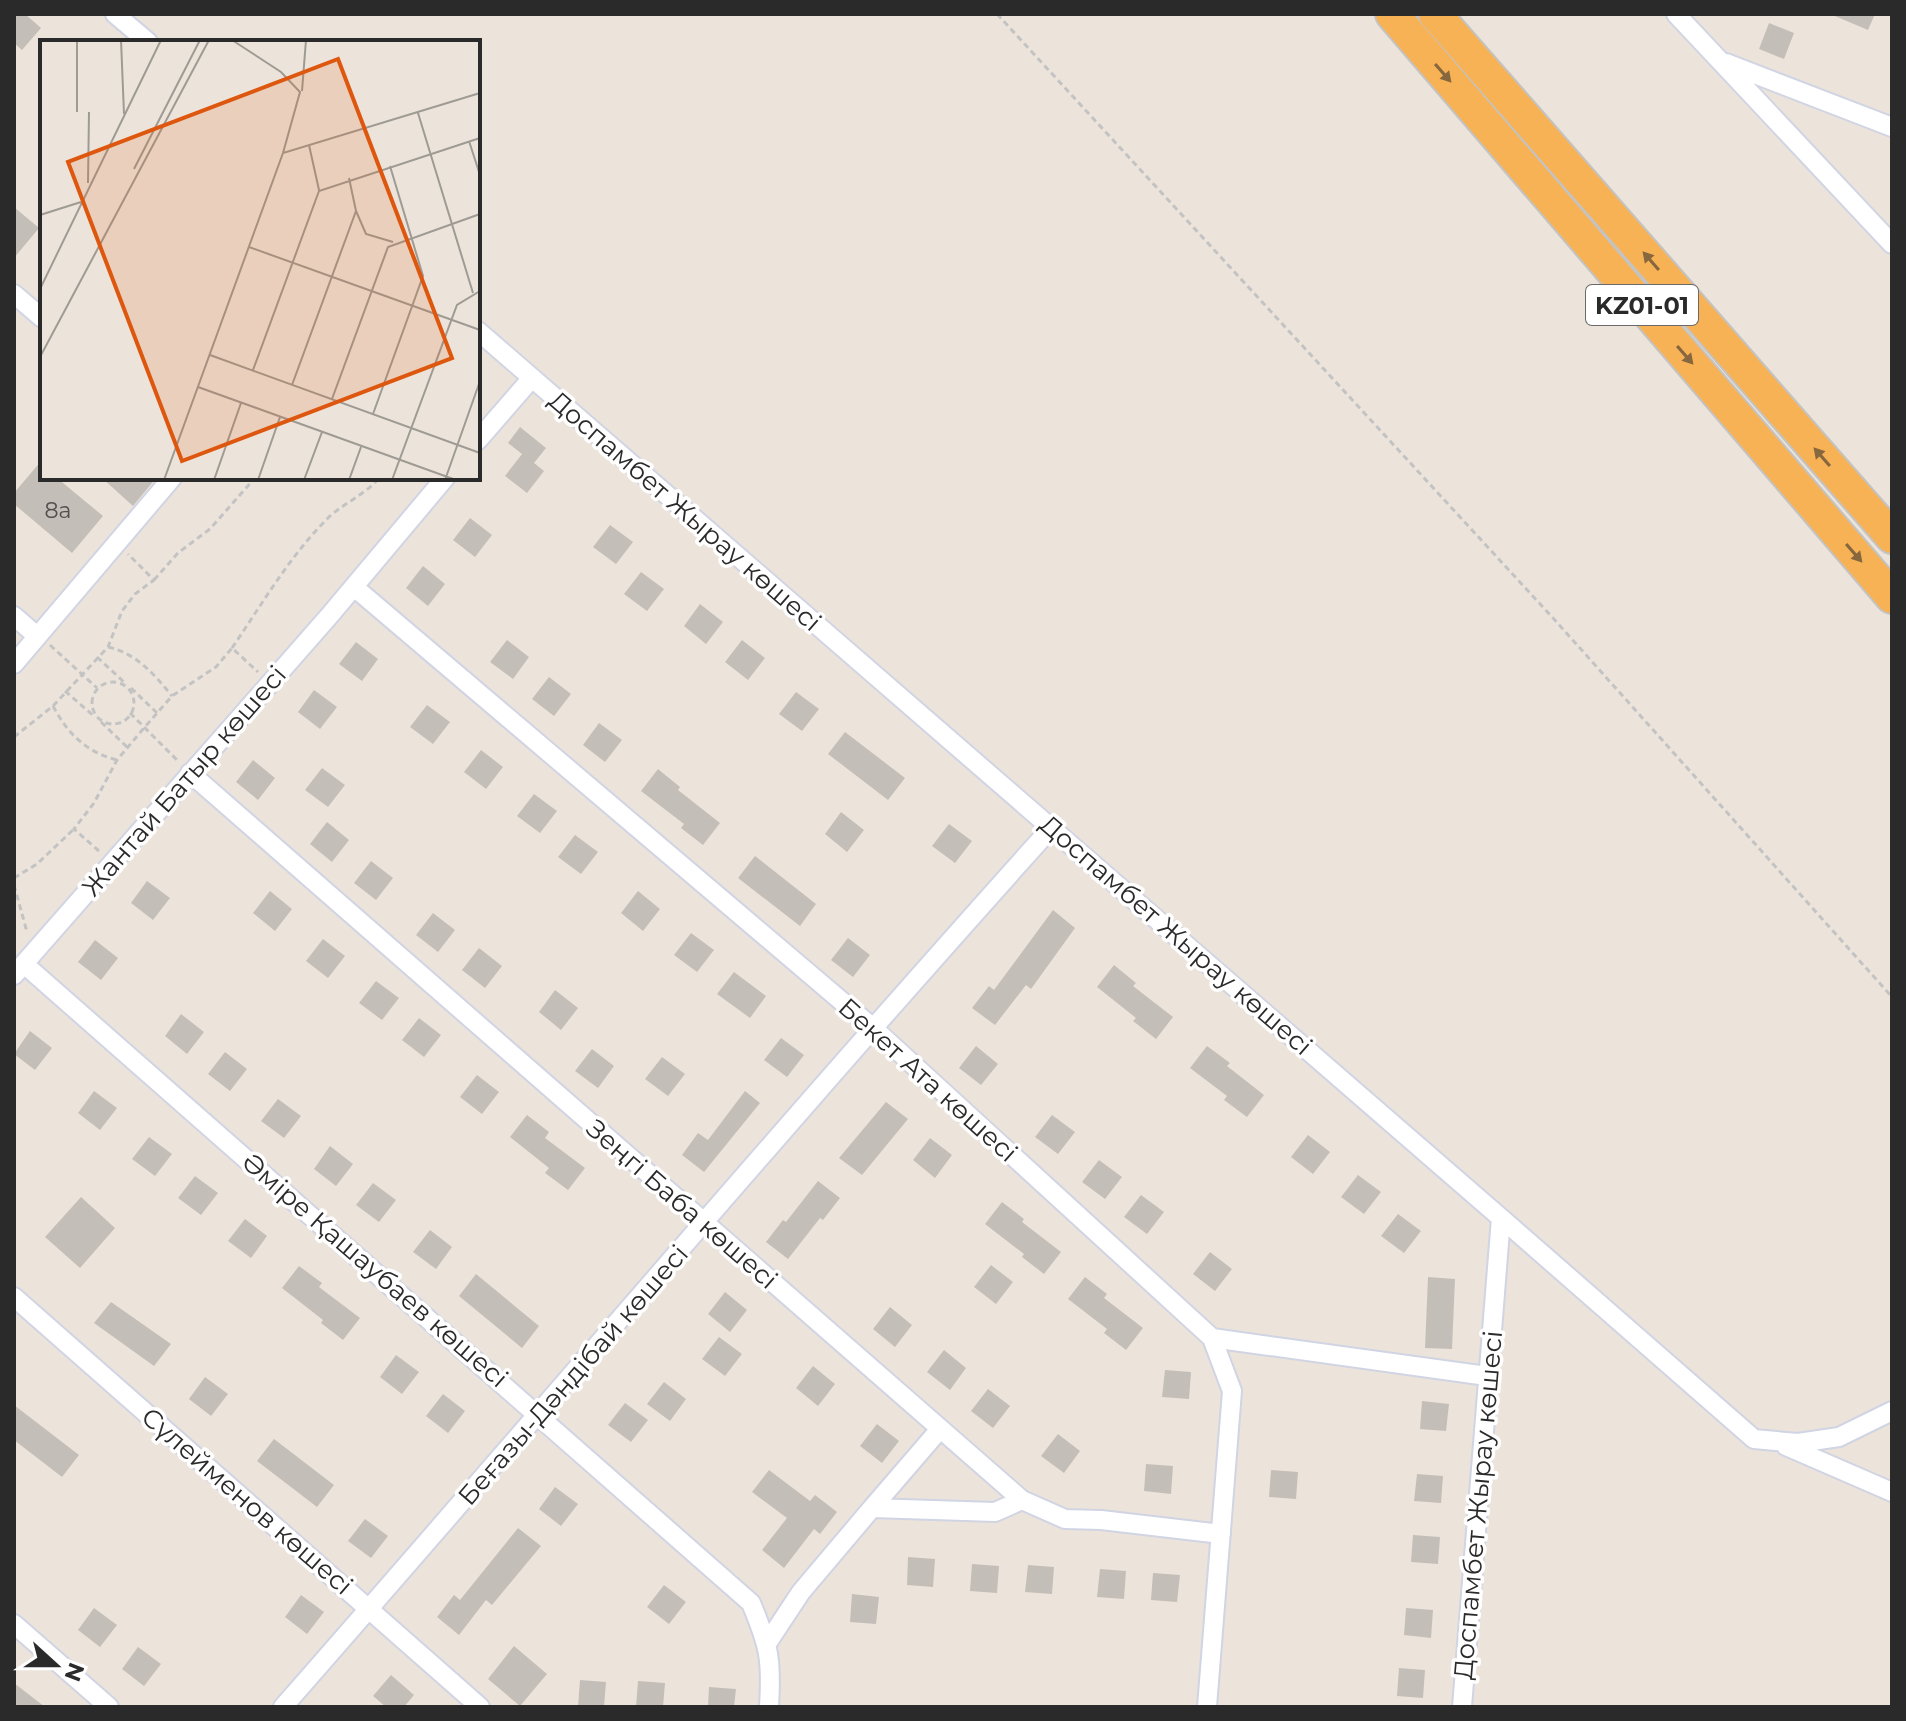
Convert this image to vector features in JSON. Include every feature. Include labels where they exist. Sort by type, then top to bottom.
[{"type":"highway","name":"KZ01-01","points":[[1392,14],[1892,597]]},
{"type":"highway","name":"KZ01-01","points":[[1435,14],[1892,537]]},
{"type":"street","points":[[115,14],[146,40]]},
{"type":"street","points":[[1676,14],[1892,244]]},
{"type":"street","points":[[1720,60],[1892,127]]},
{"type":"street","points":[[14,294],[40,316]]},
{"type":"street","name":"Доспамбет Жырау көшесі","points":[[480,333],[1501,1218],[1462,1707]]},
{"type":"street","points":[[480,438],[531,379]]},
{"type":"street","points":[[14,664],[170,480]]},
{"type":"street","name":"Жантай Батыр көшесі","points":[[23,964],[354,587],[443,480]]},
{"type":"street","name":"Бекет Ата көшесі","points":[[354,587],[872,1027],[1212,1338],[1232,1391],[1207,1707]]},
{"type":"street","points":[[14,616],[37,636]]},
{"type":"street","name":"Зеңгі Баба көшесі","points":[[190,773],[1022,1500],[1065,1519],[1101,1520],[1221,1534]]},
{"type":"street","name":"Беғазы-Дәндібай көшесі","points":[[283,1707],[705,1224],[872,1027],[1052,827]]},
{"type":"street","name":"Әміре Қашаубаев көшесі","points":[[23,964],[751,1603],[768,1642],[772,1669],[769,1707]]},
{"type":"street","points":[[1501,1218],[1754,1439],[1798,1443],[1839,1437],[1892,1411]]},
{"type":"street","name":"Сүлейменов көшесі","points":[[14,1297],[480,1707]]},
{"type":"street","points":[[1212,1338],[1487,1376]]},
{"type":"street","points":[[768,1642],[801,1592],[940,1429]]},
{"type":"street","points":[[1777,1441],[1892,1492]]},
{"type":"street","points":[[872,1508],[995,1512],[1022,1500]]},
{"type":"street","points":[[14,1624],[109,1707]]},
{"type":"path","points":[[997,14],[1553,618],[1892,997]]},
{"type":"path","points":[[14,737],[53,706],[108,647],[122,611],[135,594],[154,580],[178,553],[210,529],[253,480]]},
{"type":"path","points":[[14,878],[37,864],[74,829],[94,803],[117,760],[172,696],[216,667],[256,614],[274,581],[327,518],[369,490],[377,480]]},
{"type":"path","points":[[117,543],[154,580]]},
{"type":"path","points":[[37,636],[57,650],[97,688]]},
{"type":"path","points":[[108,647],[125,651],[139,659],[172,696]]},
{"type":"path","points":[[232,648],[269,683]]},
{"type":"path","points":[[97,657],[157,713]]},
{"type":"path","points":[[97,688],[114,682],[127,685],[135,697],[130,713],[123,721],[99,721]]},
{"type":"path","points":[[97,688],[91,707],[99,721]]},
{"type":"path","points":[[65,691],[127,747]]},
{"type":"path","points":[[53,706],[63,725],[96,754],[117,760]]},
{"type":"path","points":[[130,713],[190,773]]},
{"type":"path","points":[[74,829],[112,862]]},
{"type":"path","points":[[14,885],[23,910],[23,964]]},
{"type":"building","points":[[18,14],[25,14],[41,28],[22,50],[14,43],[14,19]]},
{"type":"building","points":[[1830,14],[1875,14],[1868,30]]},
{"type":"building","points":[[1769,23],[1794,33],[1784,59],[1759,49]]},
{"type":"building","points":[[14,207],[39,228],[14,258]]},
{"type":"building","points":[[520,427],[546,448],[534,463],[544,471],[527,493],[505,476],[522,454],[508,443]]},
{"type":"building","points":[[40,462],[40,480],[59,480],[103,516],[72,553],[14,504],[14,493]]},
{"type":"building","points":[[104,480],[154,480],[133,506]]},
{"type":"building","points":[[470,518],[492,535],[475,557],[453,540]]},
{"type":"building","points":[[610,525],[633,542],[616,564],[593,547]]},
{"type":"building","points":[[423,566],[445,584],[428,606],[406,588]]},
{"type":"building","points":[[641,572],[664,589],[647,611],[624,594]]},
{"type":"building","points":[[700,604],[723,622],[706,644],[684,626]]},
{"type":"building","points":[[507,640],[529,657],[513,679],[490,662]]},
{"type":"building","points":[[742,640],[765,658],[748,680],[725,662]]},
{"type":"building","points":[[356,642],[378,659],[362,681],[339,664]]},
{"type":"building","points":[[549,677],[571,694],[554,716],[532,699]]},
{"type":"building","points":[[314,690],[337,707],[320,729],[298,712]]},
{"type":"building","points":[[796,692],[819,709],[802,731],[779,714]]},
{"type":"building","points":[[427,705],[450,722],[433,744],[410,727]]},
{"type":"building","points":[[599,723],[622,740],[605,762],[583,745]]},
{"type":"building","points":[[845,732],[905,778],[888,800],[828,754]]},
{"type":"building","points":[[481,750],[503,767],[486,789],[464,772]]},
{"type":"building","points":[[253,760],[275,778],[258,800],[236,782]]},
{"type":"building","points":[[322,768],[345,785],[328,807],[305,790]]},
{"type":"building","points":[[658,769],[680,787],[678,790],[720,823],[703,845],[681,828],[684,824],[641,791]]},
{"type":"building","points":[[534,794],[557,811],[540,833],[517,816]]},
{"type":"building","points":[[841,812],[864,830],[847,852],[825,834]]},
{"type":"building","points":[[327,822],[349,840],[332,862],[310,844]]},
{"type":"building","points":[[949,824],[972,841],[955,863],[932,846]]},
{"type":"building","points":[[575,835],[598,852],[581,874],[558,857]]},
{"type":"building","points":[[755,856],[816,904],[800,926],[738,878]]},
{"type":"building","points":[[371,861],[393,878],[376,900],[354,883]]},
{"type":"building","points":[[147,881],[170,898],[153,920],[131,903]]},
{"type":"building","points":[[270,891],[292,909],[275,931],[253,913]]},
{"type":"building","points":[[638,891],[660,909],[643,931],[621,913]]},
{"type":"building","points":[[1053,910],[1075,928],[1031,989],[1026,985],[995,1025],[972,1008],[989,986],[994,990]]},
{"type":"building","points":[[433,913],[455,930],[438,952],[416,935]]},
{"type":"building","points":[[691,933],[714,950],[697,972],[674,955]]},
{"type":"building","points":[[848,938],[870,955],[853,977],[831,960]]},
{"type":"building","points":[[323,939],[345,956],[328,978],[306,961]]},
{"type":"building","points":[[95,940],[118,958],[101,980],[78,962]]},
{"type":"building","points":[[479,948],[502,966],[485,988],[462,970]]},
{"type":"building","points":[[1114,965],[1136,983],[1133,986],[1173,1017],[1156,1039],[1133,1021],[1136,1018],[1097,987]]},
{"type":"building","points":[[734,972],[766,996],[750,1018],[717,994]]},
{"type":"building","points":[[376,981],[399,998],[382,1020],[359,1003]]},
{"type":"building","points":[[555,990],[578,1008],[561,1030],[539,1012]]},
{"type":"building","points":[[181,1014],[204,1032],[187,1054],[165,1036]]},
{"type":"building","points":[[419,1018],[441,1035],[424,1057],[402,1040]]},
{"type":"building","points":[[30,1031],[52,1048],[35,1070],[14,1054]]},
{"type":"building","points":[[781,1038],[804,1055],[787,1077],[764,1060]]},
{"type":"building","points":[[976,1046],[998,1064],[981,1085],[959,1068]]},
{"type":"building","points":[[1207,1046],[1264,1095],[1247,1117],[1224,1100],[1227,1096],[1190,1068]]},
{"type":"building","points":[[592,1049],[614,1066],[598,1088],[575,1071]]},
{"type":"building","points":[[225,1052],[247,1069],[230,1091],[208,1074]]},
{"type":"building","points":[[662,1057],[685,1074],[668,1096],[645,1079]]},
{"type":"building","points":[[477,1075],[499,1092],[482,1114],[460,1097]]},
{"type":"building","points":[[94,1091],[117,1108],[100,1130],[78,1113]]},
{"type":"building","points":[[745,1091],[760,1103],[704,1172],[682,1155],[698,1133],[708,1140]]},
{"type":"building","points":[[278,1099],[301,1116],[284,1138],[261,1121]]},
{"type":"building","points":[[886,1102],[908,1119],[862,1175],[839,1158]]},
{"type":"building","points":[[527,1115],[549,1132],[545,1138],[585,1168],[568,1190],[545,1173],[549,1168],[510,1137]]},
{"type":"building","points":[[1052,1115],[1075,1132],[1058,1154],[1035,1137]]},
{"type":"building","points":[[1308,1135],[1330,1152],[1313,1174],[1291,1157]]},
{"type":"building","points":[[149,1137],[172,1154],[155,1176],[132,1159]]},
{"type":"building","points":[[930,1138],[952,1155],[935,1178],[913,1160]]},
{"type":"building","points":[[330,1146],[353,1164],[336,1186],[314,1169]]},
{"type":"building","points":[[1099,1160],[1122,1177],[1105,1199],[1082,1182]]},
{"type":"building","points":[[1358,1175],[1381,1192],[1364,1214],[1341,1197]]},
{"type":"building","points":[[195,1176],[218,1193],[201,1215],[178,1198]]},
{"type":"building","points":[[818,1181],[840,1198],[788,1259],[766,1242]]},
{"type":"building","points":[[373,1183],[396,1200],[379,1222],[356,1205]]},
{"type":"building","points":[[1141,1195],[1164,1212],[1147,1234],[1124,1217]]},
{"type":"building","points":[[81,1197],[115,1228],[80,1268],[45,1237]]},
{"type":"building","points":[[1002,1202],[1061,1252],[1044,1274],[985,1224]]},
{"type":"building","points":[[1398,1214],[1421,1231],[1404,1253],[1381,1236]]},
{"type":"building","points":[[245,1219],[267,1236],[251,1258],[228,1241]]},
{"type":"building","points":[[430,1230],[452,1247],[436,1269],[413,1252]]},
{"type":"building","points":[[1210,1252],[1232,1269],[1215,1291],[1193,1274]]},
{"type":"building","points":[[991,1265],[1013,1282],[996,1304],[974,1287]]},
{"type":"building","points":[[299,1266],[322,1283],[319,1287],[360,1318],[343,1340],[282,1288]]},
{"type":"building","points":[[476,1274],[539,1326],[522,1348],[459,1296]]},
{"type":"building","points":[[1085,1277],[1107,1294],[1104,1298],[1143,1328],[1126,1350],[1104,1333],[1107,1329],[1068,1299]]},
{"type":"building","points":[[1428,1277],[1455,1279],[1452,1349],[1425,1348]]},
{"type":"building","points":[[725,1292],[747,1310],[730,1332],[708,1314]]},
{"type":"building","points":[[111,1302],[171,1344],[154,1366],[94,1323]]},
{"type":"building","points":[[890,1307],[912,1325],[895,1347],[873,1329]]},
{"type":"building","points":[[719,1337],[742,1354],[725,1376],[702,1359]]},
{"type":"building","points":[[944,1350],[966,1368],[950,1390],[927,1372]]},
{"type":"building","points":[[396,1355],[419,1372],[402,1394],[380,1377]]},
{"type":"building","points":[[813,1366],[835,1384],[818,1406],[796,1388]]},
{"type":"building","points":[[1165,1370],[1191,1372],[1189,1399],[1162,1397]]},
{"type":"building","points":[[205,1377],[228,1394],[211,1416],[189,1399]]},
{"type":"building","points":[[664,1382],[686,1399],[670,1421],[647,1404]]},
{"type":"building","points":[[988,1389],[1010,1406],[993,1428],[971,1411]]},
{"type":"building","points":[[443,1394],[465,1411],[448,1433],[426,1416]]},
{"type":"building","points":[[1422,1401],[1449,1404],[1446,1431],[1420,1429]]},
{"type":"building","points":[[625,1403],[648,1420],[631,1442],[608,1425]]},
{"type":"building","points":[[14,1405],[79,1455],[62,1477],[14,1440]]},
{"type":"building","points":[[877,1424],[899,1441],[882,1463],[860,1446]]},
{"type":"building","points":[[1058,1434],[1080,1451],[1064,1473],[1041,1456]]},
{"type":"building","points":[[274,1439],[334,1485],[317,1507],[257,1461]]},
{"type":"building","points":[[1146,1464],[1173,1466],[1171,1494],[1144,1491]]},
{"type":"building","points":[[769,1470],[810,1501],[815,1495],[837,1512],[820,1534],[814,1529],[784,1568],[762,1550],[787,1518],[752,1492]]},
{"type":"building","points":[[1271,1470],[1298,1472],[1296,1499],[1269,1497]]},
{"type":"building","points":[[1417,1474],[1443,1476],[1441,1503],[1414,1501]]},
{"type":"building","points":[[555,1487],[578,1504],[561,1526],[539,1509]]},
{"type":"building","points":[[365,1519],[388,1536],[371,1558],[348,1541]]},
{"type":"building","points":[[518,1528],[541,1546],[492,1605],[486,1600],[459,1635],[437,1617],[454,1595],[460,1600]]},
{"type":"building","points":[[1413,1535],[1440,1537],[1438,1564],[1411,1562]]},
{"type":"building","points":[[908,1557],[935,1559],[933,1587],[907,1585]]},
{"type":"building","points":[[972,1564],[999,1566],[997,1593],[970,1591]]},
{"type":"building","points":[[1028,1565],[1054,1567],[1052,1594],[1025,1592]]},
{"type":"building","points":[[1100,1569],[1126,1571],[1124,1599],[1097,1597]]},
{"type":"building","points":[[1153,1573],[1180,1575],[1177,1602],[1151,1600]]},
{"type":"building","points":[[664,1585],[686,1602],[669,1624],[647,1607]]},
{"type":"building","points":[[852,1594],[879,1597],[876,1624],[850,1622]]},
{"type":"building","points":[[301,1595],[324,1612],[307,1634],[285,1617]]},
{"type":"building","points":[[94,1608],[117,1625],[100,1647],[78,1630]]},
{"type":"building","points":[[1406,1608],[1433,1610],[1431,1638],[1404,1635]]},
{"type":"building","points":[[514,1646],[547,1674],[520,1706],[488,1679]]},
{"type":"building","points":[[138,1647],[161,1664],[144,1686],[122,1669]]},
{"type":"building","points":[[1399,1668],[1425,1670],[1423,1698],[1397,1696]]},
{"type":"building","points":[[391,1675],[414,1695],[404,1707],[386,1707],[373,1696]]},
{"type":"building","points":[[580,1680],[606,1682],[604,1707],[578,1707]]},
{"type":"building","points":[[638,1681],[665,1683],[663,1707],[636,1707]]},
{"type":"building","points":[[14,1683],[45,1707],[14,1707]]},
{"type":"building","points":[[709,1687],[736,1689],[734,1707],[708,1707]]}]
